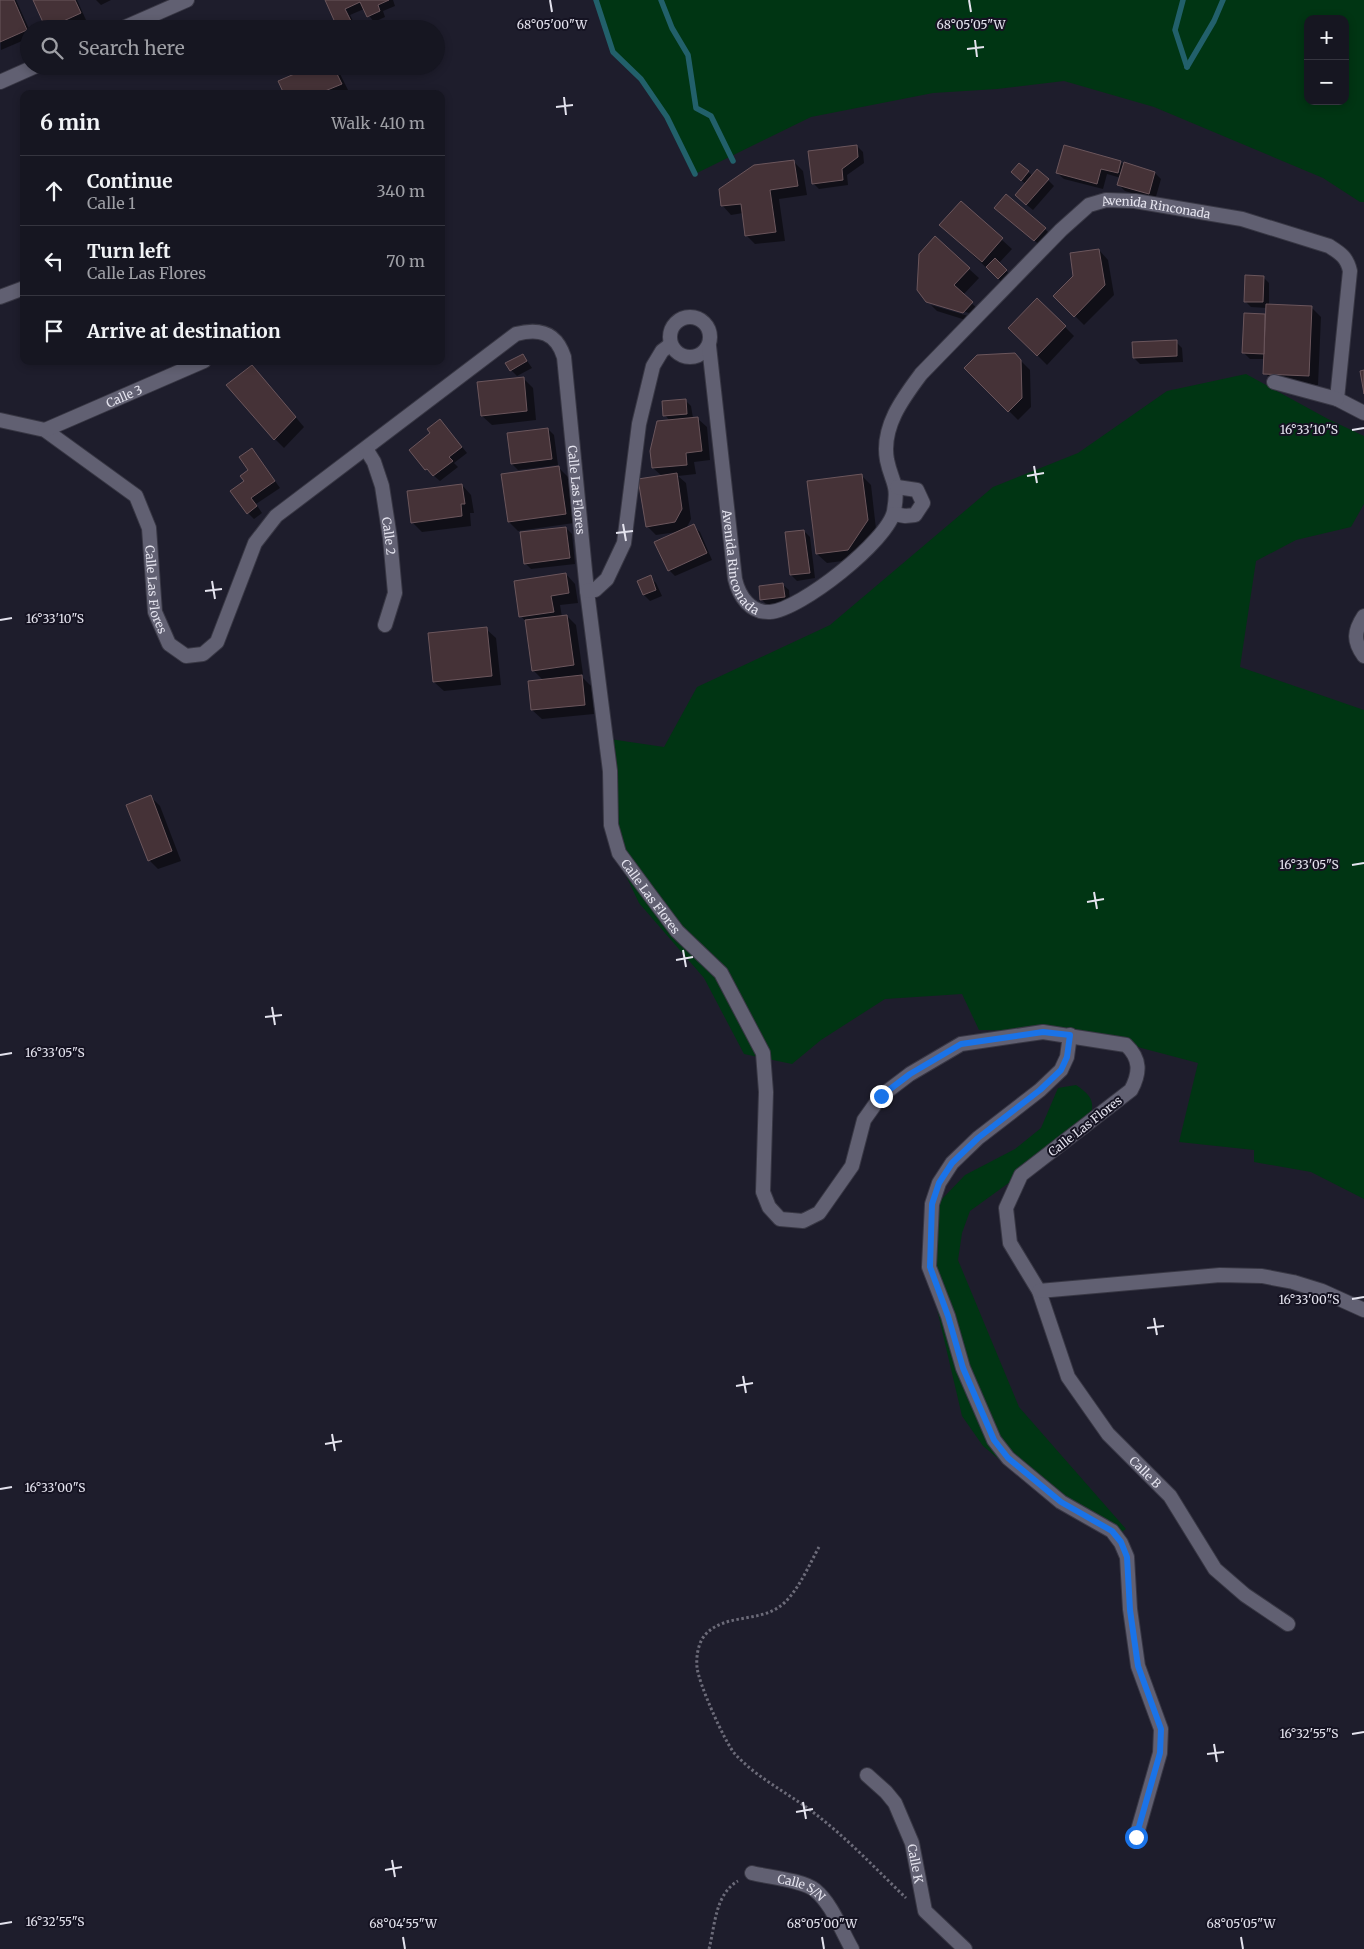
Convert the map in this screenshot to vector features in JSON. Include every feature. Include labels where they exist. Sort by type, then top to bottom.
[{"type":"street","points":[[142,20],[188,0]]},
{"type":"street","points":[[0,82],[20,73]]},
{"type":"street","name":"Avenida Rinconada","points":[[708,346],[735,579],[738,592],[748,604],[763,612],[772,612],[798,602],[846,570],[873,543],[894,514],[897,487],[887,460],[886,439],[891,420],[906,394],[921,374],[1061,230],[1089,205],[1106,200],[1135,201],[1242,218],[1329,246],[1342,254],[1348,261],[1350,271],[1337,398]]},
{"type":"street","points":[[0,297],[20,290]]},
{"type":"street","name":"Avenida Rinconada","points":[[587,591],[595,590],[607,579],[624,544],[639,424],[654,366],[662,351],[681,353],[704,352],[708,346],[710,339],[707,326],[696,318],[689,317],[676,321],[672,326],[670,332],[681,353]]},
{"type":"street","name":"Calle Las Flores","points":[[0,420],[45,430],[136,496],[149,528],[155,612],[169,644],[186,656],[203,654],[217,642],[256,543],[276,516],[516,334],[530,330],[549,334],[556,341],[564,357],[587,591],[610,771],[611,825],[619,853],[677,931],[721,973],[763,1053],[766,1092],[763,1192],[768,1206],[777,1217],[786,1221],[804,1221],[812,1218],[823,1208],[852,1166],[864,1120],[881,1096],[910,1074],[961,1044],[1034,1033],[1070,1035],[1126,1045],[1137,1058],[1138,1077],[1131,1090],[1020,1174],[1006,1208],[1010,1243],[1039,1291]]},
{"type":"street","points":[[681,353],[710,368]]},
{"type":"street","name":"Calle 3","points":[[45,430],[195,365]]},
{"type":"street","points":[[1274,382],[1337,398],[1364,413]]},
{"type":"street","name":"Calle 2","points":[[366,449],[374,462],[382,486],[390,538],[395,593],[385,625]]},
{"type":"street","points":[[894,514],[915,515],[923,503],[917,490],[897,487]]},
{"type":"street","points":[[1364,616],[1356,629],[1356,641],[1364,656]]},
{"type":"street","points":[[1070,1035],[1067,1057],[1061,1070],[1040,1090],[972,1144],[952,1163],[939,1183],[932,1204],[930,1267],[948,1316],[963,1368],[994,1440],[1008,1458],[1061,1502],[1112,1531],[1121,1542],[1127,1557],[1130,1610],[1138,1666],[1161,1729],[1160,1753],[1136,1837]]},
{"type":"street","points":[[1039,1291],[1220,1274],[1262,1276],[1322,1291],[1364,1310]]},
{"type":"street","name":"Calle B","points":[[1039,1291],[1068,1377],[1108,1434],[1170,1496],[1215,1569],[1245,1594],[1288,1624]]},
{"type":"street","name":"Calle K","points":[[867,1775],[895,1803],[912,1843],[925,1911]]},
{"type":"street","name":"Calle S/N","points":[[752,1874],[802,1884],[815,1889],[825,1901],[852,1949]]},
{"type":"street","points":[[925,1911],[964,1949]]},
{"type":"path","points":[[819,1547],[803,1577],[779,1608],[720,1625],[705,1635],[698,1650],[697,1669],[707,1699],[733,1752],[752,1771],[814,1812],[883,1873],[905,1897],[925,1911]]},
{"type":"path","points":[[709,1949],[718,1905],[731,1885],[752,1874]]},
{"type":"green space","points":[[596,0],[1364,0],[1364,202],[1360,202],[1323,178],[1154,107],[1064,81],[997,89],[933,93],[811,117],[695,174],[667,117],[641,79],[613,52]]},
{"type":"green space","points":[[1246,374],[1328,419],[1364,436],[1364,504],[1351,527],[1296,540],[1256,561],[1240,667],[1364,710],[1364,1199],[1311,1172],[1254,1162],[1254,1150],[1179,1142],[1198,1063],[1081,1032],[979,1030],[962,994],[885,999],[821,1040],[792,1064],[744,1054],[704,978],[639,903],[608,838],[603,738],[664,747],[697,687],[830,625],[993,487],[1078,453],[1167,391]]},
{"type":"green space","points":[[1076,1085],[1087,1094],[1092,1103],[1086,1127],[970,1211],[962,1233],[958,1260],[1019,1407],[1126,1529],[1112,1539],[1056,1507],[983,1446],[962,1416],[926,1262],[927,1228],[942,1199],[965,1175],[1015,1149],[1041,1128],[1058,1088]]},
{"type":"building","points":[[0,0],[14,0],[23,20],[20,20],[20,33],[0,42]]},
{"type":"building","points":[[33,0],[75,0],[81,13],[66,20],[42,20]]},
{"type":"building","points":[[325,0],[389,0],[378,5],[380,11],[367,17],[360,2],[345,9],[350,20],[334,20]]},
{"type":"building","points":[[292,75],[338,75],[342,84],[327,90],[282,90],[278,81]]},
{"type":"building","points":[[857,145],[858,157],[842,169],[843,180],[812,184],[808,151]]},
{"type":"building","points":[[1064,145],[1121,161],[1118,173],[1101,169],[1097,184],[1056,173]]},
{"type":"building","points":[[794,160],[798,186],[770,190],[776,232],[745,236],[741,204],[721,206],[719,189],[754,165]]},
{"type":"building","points":[[1124,162],[1155,172],[1149,194],[1117,185]]},
{"type":"building","points":[[1019,163],[1029,171],[1021,181],[1011,172]]},
{"type":"building","points":[[1037,169],[1049,179],[1026,205],[1015,195]]},
{"type":"building","points":[[1006,194],[1046,228],[1034,241],[994,208]]},
{"type":"building","points":[[961,201],[1003,238],[982,262],[939,225]]},
{"type":"building","points":[[935,236],[970,268],[954,285],[973,302],[963,313],[926,302],[917,290],[919,254]]},
{"type":"building","points":[[1099,249],[1105,285],[1074,317],[1053,296],[1073,276],[1070,253]]},
{"type":"building","points":[[995,258],[1007,270],[998,279],[986,267]]},
{"type":"building","points":[[1245,275],[1264,276],[1263,302],[1244,302]]},
{"type":"building","points":[[1037,298],[1066,326],[1037,356],[1008,328]]},
{"type":"building","points":[[1266,304],[1312,306],[1309,376],[1263,374]]},
{"type":"building","points":[[1244,313],[1265,314],[1264,354],[1242,353]]},
{"type":"building","points":[[1177,340],[1177,356],[1133,358],[1132,342]]},
{"type":"building","points":[[1015,353],[1021,360],[1022,398],[1008,412],[964,368],[977,355]]},
{"type":"building","points":[[523,354],[527,361],[510,371],[505,363]]},
{"type":"building","points":[[252,365],[296,417],[274,440],[226,385]]},
{"type":"building","points":[[1364,370],[1364,394],[1360,371]]},
{"type":"building","points":[[524,377],[527,411],[481,416],[477,382]]},
{"type":"building","points":[[686,399],[687,414],[663,416],[662,401]]},
{"type":"building","points":[[698,417],[702,451],[686,453],[687,465],[652,468],[650,451],[657,421]]},
{"type":"building","points":[[440,419],[462,447],[449,457],[453,461],[433,476],[427,469],[425,470],[409,450],[430,433],[427,429]]},
{"type":"building","points":[[548,428],[552,459],[511,464],[507,433]]},
{"type":"building","points":[[252,448],[275,481],[251,498],[257,506],[247,514],[230,491],[244,481],[240,476],[248,470],[239,457]]},
{"type":"building","points":[[559,466],[566,514],[508,522],[501,474]]},
{"type":"building","points":[[677,473],[682,509],[675,522],[646,527],[638,479]]},
{"type":"building","points":[[862,474],[868,520],[848,550],[816,554],[807,481]]},
{"type":"building","points":[[462,484],[465,504],[461,504],[462,516],[411,523],[407,491]]},
{"type":"building","points":[[694,524],[707,553],[668,571],[654,542]]},
{"type":"building","points":[[566,527],[570,558],[524,564],[520,532]]},
{"type":"building","points":[[804,530],[810,573],[790,575],[785,532]]},
{"type":"building","points":[[566,573],[569,593],[551,596],[554,612],[519,617],[514,581]]},
{"type":"building","points":[[651,575],[656,590],[643,595],[637,581]]},
{"type":"building","points":[[783,583],[785,597],[760,600],[759,586]]},
{"type":"building","points":[[567,615],[574,665],[532,671],[525,620]]},
{"type":"building","points":[[487,627],[492,676],[433,682],[428,633]]},
{"type":"building","points":[[582,675],[585,705],[531,710],[528,681]]},
{"type":"building","points":[[151,795],[172,851],[148,861],[126,805]]},
{"type":"waterway","points":[[596,0],[613,52],[641,79],[667,117],[695,174]]},
{"type":"waterway","points":[[661,0],[672,28],[688,55],[696,108],[711,116],[733,161]]},
{"type":"waterway","points":[[1183,0],[1175,30],[1187,67]]},
{"type":"waterway","points":[[1187,67],[1214,21],[1223,0]]},
{"type":"route","points":[[881,1096],[910,1074],[961,1044],[1043,1032],[1070,1035],[1067,1057],[1061,1070],[1040,1090],[978,1138],[952,1163],[939,1183],[932,1204],[930,1267],[948,1316],[963,1368],[980,1412],[994,1440],[1008,1458],[1061,1502],[1091,1517],[1112,1531],[1121,1542],[1127,1557],[1130,1610],[1138,1666],[1158,1716],[1161,1729],[1160,1753],[1136,1837]]}]
